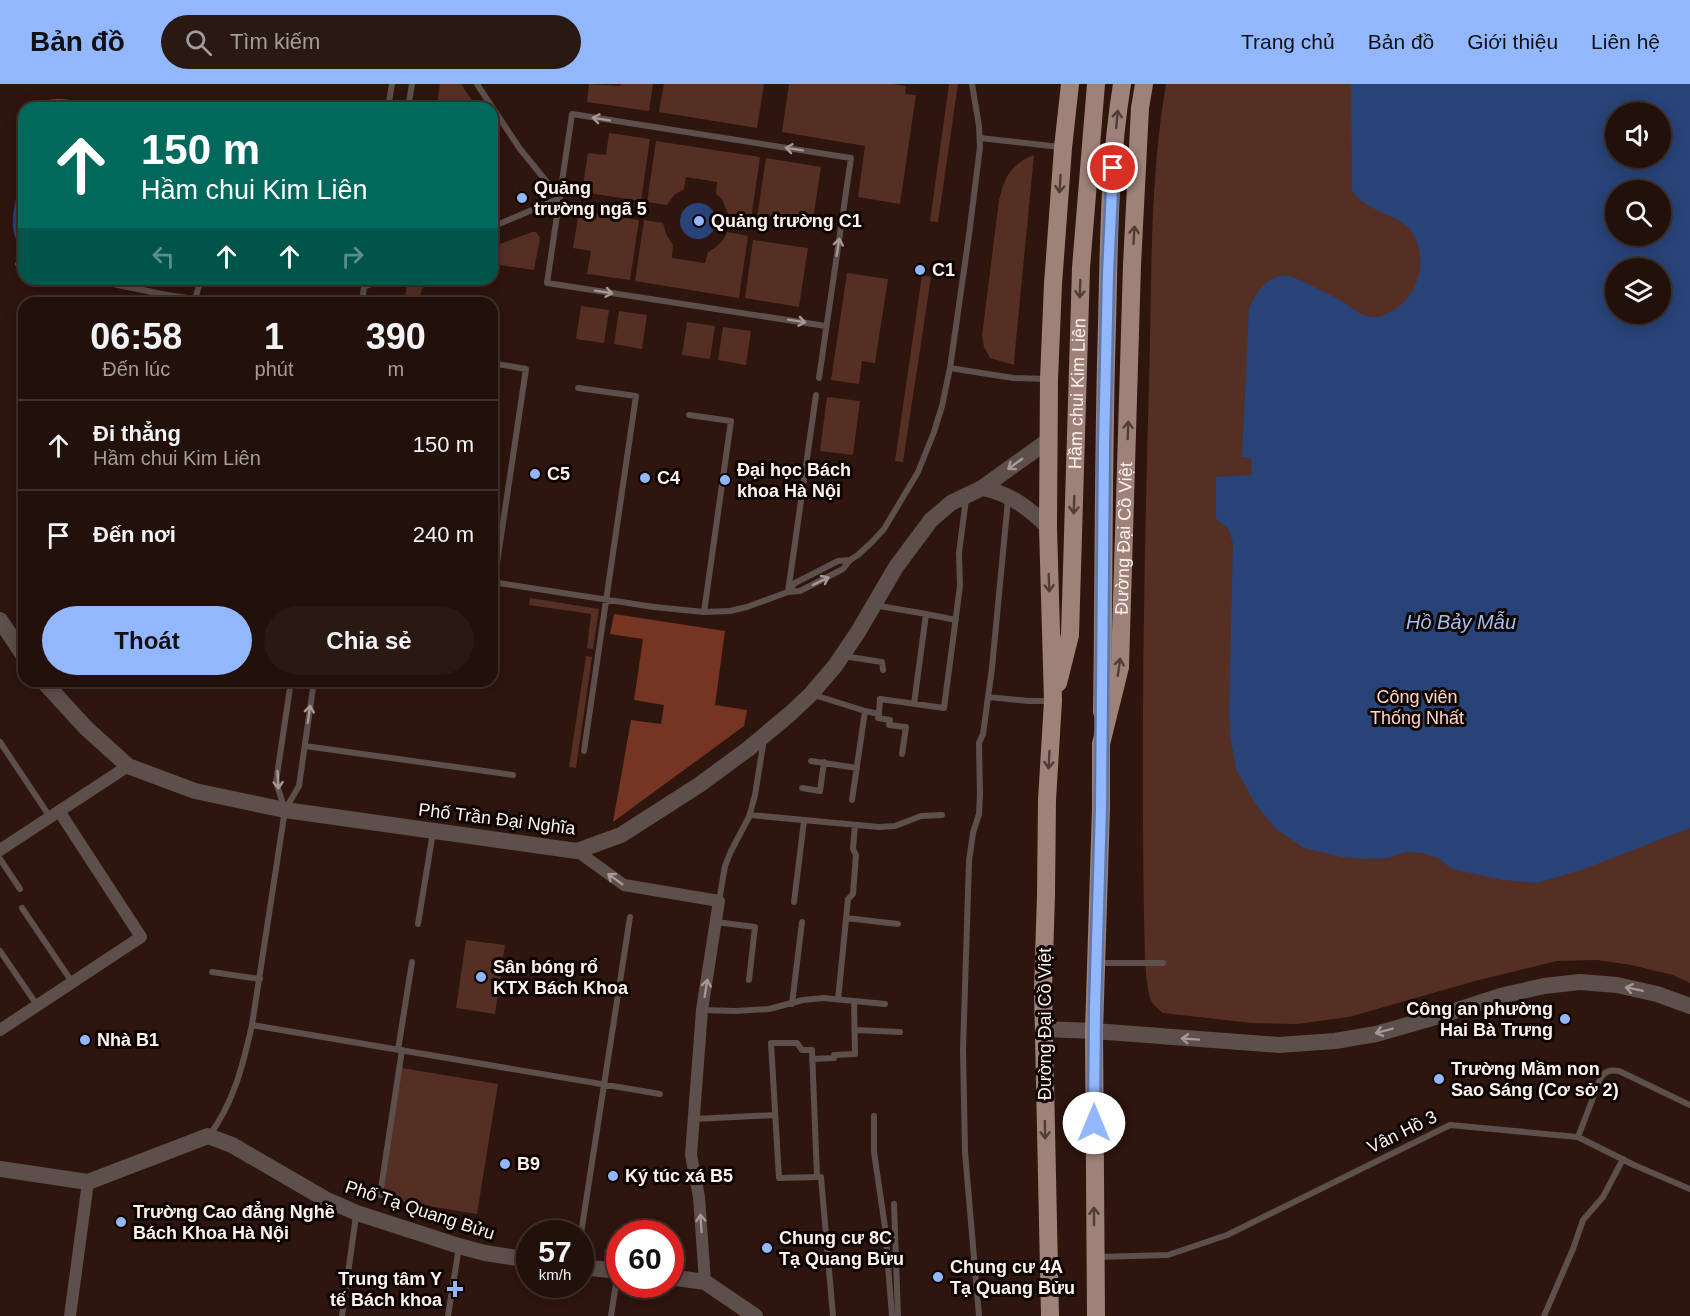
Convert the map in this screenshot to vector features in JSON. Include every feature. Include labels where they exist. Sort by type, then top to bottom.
[{"type":"main road","name":"Đường Đại Cồ Việt","points":[[1050,1316],[1043,1029],[1047,800],[1053,701],[1048,527],[1049,379],[1053,284],[1070,84]]},
{"type":"main road","name":"Hầm chui Kim Liên","points":[[1053,701],[1070,635],[1081,268],[1096,84]]},
{"type":"main road","name":"Hầm chui Kim Liên","points":[[1101,744],[1108,274],[1112,187],[1122,84]]},
{"type":"main road","name":"Đường Đại Cồ Việt","points":[[1096,1316],[1094,1031],[1101,744],[1120,667],[1133,254],[1140,108],[1144,84]]},
{"type":"street","name":"Phố Trần Đại Nghĩa","points":[[48,687],[86,728],[128,766],[206,795],[285,810],[577,851],[621,835],[699,785],[765,735],[811,694],[835,666],[896,567],[931,520],[951,503],[982,488],[1049,440]]},
{"type":"street","points":[[982,488],[994,490],[1009,497],[1032,511],[1048,527]]},
{"type":"street","points":[[0,620],[18,647]]},
{"type":"street","points":[[0,850],[128,766]]},
{"type":"street","points":[[0,1030],[141,937],[55,814]]},
{"type":"street","points":[[577,851],[624,885],[719,901],[702,1010],[691,1155],[699,1197],[705,1282]]},
{"type":"street","points":[[1043,1029],[1280,1045],[1335,1041],[1386,1031],[1500,996],[1580,981],[1657,993],[1690,1006]]},
{"type":"street","points":[[0,1169],[88,1182],[208,1136]]},
{"type":"street","name":"Phố Tạ Quang Bửu","points":[[208,1136],[232,1145],[325,1199],[357,1213],[459,1246],[516,1258]]},
{"type":"street","points":[[70,1316],[88,1182]]},
{"type":"street","points":[[684,1279],[705,1282],[754,1316]]},
{"type":"lane","points":[[389,102],[392,84]]},
{"type":"lane","points":[[409,102],[412,84]]},
{"type":"lane","points":[[477,84],[489,102]]},
{"type":"lane","points":[[498,584],[654,607],[704,612],[730,611],[788,592],[795,583],[838,561],[850,560],[884,529],[918,472],[934,432],[950,368],[980,138],[972,84]]},
{"type":"lane","points":[[819,378],[851,158],[572,114],[547,283],[826,326]]},
{"type":"lane","points":[[498,116],[520,149],[560,198]]},
{"type":"lane","points":[[980,138],[1063,148]]},
{"type":"lane","points":[[498,224],[560,198]]},
{"type":"lane","points":[[118,285],[186,297]]},
{"type":"lane","points":[[498,364],[526,369],[498,551]]},
{"type":"lane","points":[[950,368],[1013,378],[1049,379]]},
{"type":"lane","points":[[578,388],[636,396],[584,751]]},
{"type":"lane","points":[[788,592],[816,395]]},
{"type":"lane","points":[[689,415],[731,421],[704,612]]},
{"type":"lane","points":[[902,754],[906,727],[890,725],[890,720],[878,718],[880,699],[944,708],[960,585],[959,553],[967,495]]},
{"type":"lane","points":[[979,1316],[965,1152],[963,1050],[969,861],[973,833],[979,814],[979,743],[983,734],[988,698],[1009,497]]},
{"type":"lane","points":[[874,604],[956,620]]},
{"type":"lane","points":[[914,704],[926,614]]},
{"type":"lane","points":[[842,656],[882,662],[883,670]]},
{"type":"lane","points":[[285,810],[276,782],[290,687]]},
{"type":"lane","points":[[208,1136],[221,1119],[236,1088],[244,1060],[260,979],[285,810],[299,786],[313,687]]},
{"type":"lane","points":[[811,694],[879,714]]},
{"type":"lane","points":[[988,698],[1053,701]]},
{"type":"lane","points":[[852,800],[865,711]]},
{"type":"lane","points":[[719,901],[725,866],[750,815],[765,735]]},
{"type":"lane","points":[[0,742],[55,814]]},
{"type":"lane","points":[[305,746],[513,775]]},
{"type":"lane","points":[[811,761],[857,768]]},
{"type":"lane","points":[[802,788],[820,791],[824,762]]},
{"type":"lane","points":[[750,815],[888,827],[913,818],[942,815]]},
{"type":"lane","points":[[794,902],[804,821]]},
{"type":"lane","points":[[838,1000],[848,899],[853,894],[856,855],[853,849],[855,825]]},
{"type":"lane","points":[[418,924],[433,831]]},
{"type":"lane","points":[[0,859],[20,889]]},
{"type":"lane","points":[[22,908],[72,982]]},
{"type":"lane","points":[[583,1220],[630,917]]},
{"type":"lane","points":[[846,918],[898,924]]},
{"type":"lane","points":[[716,922],[755,927],[749,980]]},
{"type":"lane","points":[[792,1004],[802,922]]},
{"type":"lane","points":[[0,951],[37,1006]]},
{"type":"lane","points":[[380,1195],[412,962]]},
{"type":"lane","points":[[1096,963],[1163,963]]},
{"type":"lane","points":[[212,972],[260,979]]},
{"type":"lane","points":[[702,1010],[769,1009],[813,999],[885,1004]]},
{"type":"lane","points":[[812,1059],[855,1054],[854,1001]]},
{"type":"lane","points":[[252,1025],[660,1094]]},
{"type":"lane","points":[[855,1030],[900,1032]]},
{"type":"lane","points":[[817,1177],[812,1050],[802,1050],[797,1043],[771,1043],[779,1178],[821,1177],[833,1316]]},
{"type":"lane","points":[[1690,1105],[1618,1071],[1611,1070],[1605,1072],[1601,1077],[1578,1137],[1690,1189]]},
{"type":"lane","points":[[694,1119],[775,1115]]},
{"type":"lane","points":[[874,1116],[874,1152],[885,1227],[892,1316]]},
{"type":"lane","name":"Vân Hồ 3","points":[[1095,1257],[1168,1256],[1227,1235],[1450,1125],[1578,1137]]},
{"type":"lane","points":[[1544,1316],[1583,1220],[1603,1197],[1623,1159]]},
{"type":"lane","points":[[894,1204],[898,1316]]},
{"type":"lane","points":[[342,1316],[357,1213]]},
{"type":"lane","points":[[448,1316],[459,1246]]},
{"type":"lane","points":[[611,1316],[614,1298]]},
{"type":"green space","points":[[440,84],[461,84],[473,102],[437,102]]},
{"type":"green space","points":[[589,84],[620,86],[621,84],[653,84],[649,111],[587,102]]},
{"type":"green space","points":[[664,84],[764,84],[757,128],[659,112]]},
{"type":"green space","points":[[789,84],[893,84],[906,86],[905,94],[916,95],[900,204],[858,197],[865,146],[782,132]]},
{"type":"green space","points":[[949,84],[958,84],[938,222],[930,221]]},
{"type":"green space","name":"Hồ Bảy Mẫu","points":[[1166,84],[1690,84],[1690,983],[1673,975],[1631,965],[1597,960],[1557,961],[1475,981],[1349,1017],[1297,1024],[1251,1023],[1163,1013],[1152,1002],[1146,975],[1143,785],[1152,233],[1157,158]]},
{"type":"green space","points":[[609,133],[650,139],[641,201],[582,192],[588,153],[606,155]]},
{"type":"green space","points":[[656,141],[760,157],[751,219],[729,216],[722,199],[716,194],[717,182],[686,177],[684,189],[674,195],[667,205],[647,202]]},
{"type":"green space","points":[[1034,155],[1014,365],[990,358],[984,347],[982,336],[1001,192],[1014,167]]},
{"type":"green space","points":[[766,158],[821,167],[812,226],[757,217]]},
{"type":"green space","points":[[579,211],[639,220],[630,280],[587,274],[591,251],[573,248]]},
{"type":"green space","points":[[644,220],[663,223],[673,245],[672,258],[705,263],[708,252],[724,239],[727,232],[748,236],[739,298],[635,281]]},
{"type":"green space","points":[[536,232],[540,238],[534,270],[498,265],[498,245]]},
{"type":"green space","points":[[753,240],[808,248],[799,307],[745,298]]},
{"type":"green space","points":[[847,273],[888,279],[875,363],[862,361],[859,384],[831,380]]},
{"type":"green space","points":[[922,275],[931,277],[903,462],[895,461]]},
{"type":"green space","points":[[407,285],[426,285],[420,297],[405,297]]},
{"type":"green space","points":[[581,306],[609,310],[604,343],[576,339]]},
{"type":"green space","points":[[619,311],[647,315],[642,349],[614,344]]},
{"type":"green space","points":[[687,322],[715,326],[710,359],[682,355]]},
{"type":"green space","points":[[723,327],[751,331],[746,365],[718,360]]},
{"type":"green space","points":[[827,397],[860,401],[853,455],[820,451]]},
{"type":"green space","points":[[530,598],[599,609],[593,649],[587,648],[591,614],[529,605]]},
{"type":"green space","points":[[586,656],[592,657],[576,768],[569,767]]},
{"type":"green space","name":"Sân bóng rổ KTX Bách Khoa","points":[[466,940],[505,945],[495,1014],[456,1008]]},
{"type":"green space","points":[[402,1068],[498,1084],[477,1214],[381,1198]]},
{"type":"shaded area","points":[[614,614],[725,631],[715,705],[747,710],[744,726],[613,822],[631,720],[661,724],[664,705],[634,700],[643,639],[610,634]]},
{"type":"water","name":"Hồ Bảy Mẫu","points":[[1351,84],[1690,84],[1690,828],[1584,869],[1537,883],[1503,880],[1452,869],[1438,858],[1422,853],[1406,852],[1388,858],[1366,859],[1341,857],[1304,848],[1276,829],[1256,805],[1236,769],[1230,734],[1229,710],[1233,543],[1228,528],[1216,519],[1216,477],[1252,475],[1251,457],[1242,457],[1249,307],[1264,284],[1275,277],[1282,276],[1289,276],[1307,283],[1371,317],[1380,317],[1401,305],[1414,288],[1418,278],[1420,256],[1414,235],[1401,222],[1358,198],[1352,190]]},
{"type":"water","points":[[18,194],[18,242],[13,222]]},
{"type":"water","points":[[698,203],[711,208],[716,221],[711,234],[698,239],[685,234],[680,221],[685,208]]},
{"type":"place","name":"Quảng trường ngã 5","points":[[522,198]]},
{"type":"place","name":"Quảng trường C1","points":[[699,221]]},
{"type":"place","name":"C1","points":[[920,270]]},
{"type":"place","name":"C5","points":[[535,474]]},
{"type":"place","name":"C4","points":[[645,478]]},
{"type":"place","name":"Đại học Bách khoa Hà Nội","points":[[725,480]]},
{"type":"place","name":"Sân bóng rổ KTX Bách Khoa","points":[[481,977]]},
{"type":"place","name":"Công an phường Hai Bà Trưng","points":[[1565,1019]]},
{"type":"place","name":"Nhà B1","points":[[85,1040]]},
{"type":"place","name":"Trường Mầm non Sao Sáng (Cơ sở 2)","points":[[1439,1079]]},
{"type":"place","name":"B9","points":[[505,1164]]},
{"type":"place","name":"Ký túc xá B5","points":[[613,1176]]},
{"type":"place","name":"Trường Cao đẳng Nghề Bách Khoa Hà Nội","points":[[121,1222]]},
{"type":"place","name":"Chung cư 8C Tạ Quang Bửu","points":[[767,1248]]},
{"type":"place","name":"Chung cư 4A Tạ Quang Bửu","points":[[938,1277]]},
{"type":"place","name":"Trung tâm Y tế Bách khoa","points":[[455,1289]]},
{"type":"route","points":[[1094,1123],[1101,808],[1104,446],[1113,168]]},
{"type":"park label","name":"Công viên Thống Nhất","points":[[1417,707]]}]
